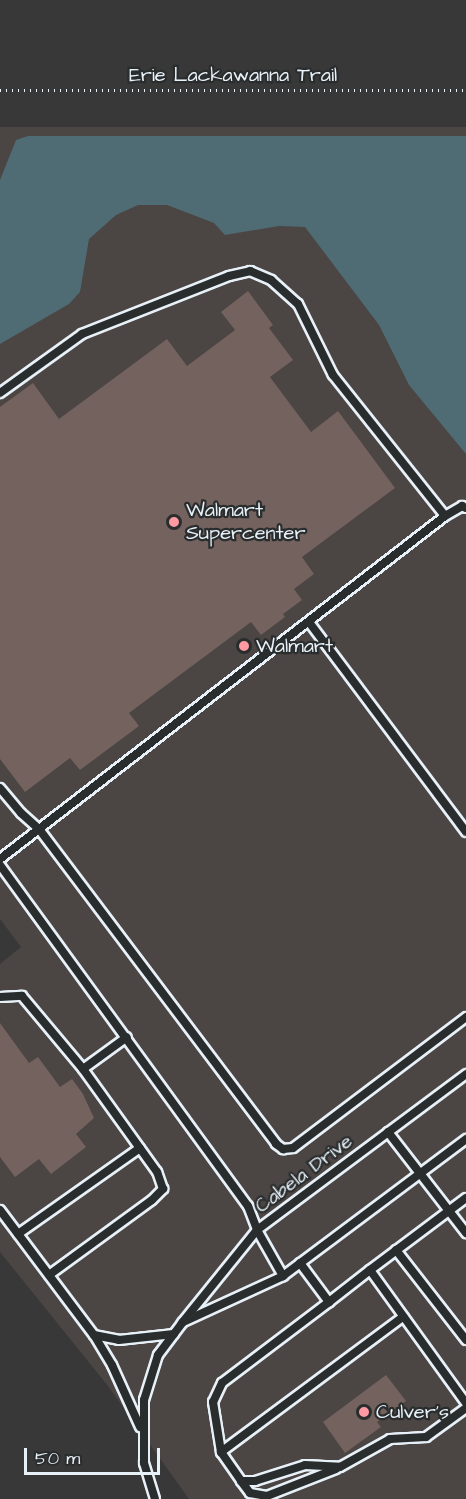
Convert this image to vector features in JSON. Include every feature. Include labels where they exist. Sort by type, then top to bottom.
[{"type":"lane","points":[[0,393],[82,334],[250,271],[272,280],[298,304],[333,375],[445,516]]},
{"type":"lane","points":[[0,859],[445,516],[462,507],[466,508]]},
{"type":"lane","points":[[309,622],[466,832]]},
{"type":"lane","points":[[0,788],[21,813],[39,829],[276,1144],[283,1149],[293,1148],[466,1017]]},
{"type":"lane","points":[[0,865],[248,1206],[257,1230],[283,1276]]},
{"type":"lane","points":[[0,997],[22,996],[83,1069],[158,1172],[163,1189],[152,1200],[49,1275]]},
{"type":"lane","points":[[83,1069],[127,1037]]},
{"type":"lane","name":"Cabela Drive","points":[[155,1499],[144,1463],[142,1431],[144,1400],[158,1355],[257,1230],[466,1074]]},
{"type":"lane","points":[[388,1132],[466,1233]]},
{"type":"lane","name":"Cabela Drive","points":[[182,1323],[283,1276],[466,1139]]},
{"type":"lane","points":[[18,1234],[140,1148]]},
{"type":"lane","points":[[466,1198],[222,1383],[213,1402],[220,1452],[250,1493],[267,1496],[340,1467],[390,1439],[426,1437],[466,1408]]},
{"type":"lane","points":[[0,1210],[94,1335],[112,1365],[142,1431]]},
{"type":"lane","points":[[396,1250],[466,1340]]},
{"type":"lane","points":[[300,1263],[329,1302]]},
{"type":"lane","points":[[370,1270],[466,1403]]},
{"type":"lane","points":[[220,1452],[403,1317]]},
{"type":"lane","points":[[94,1335],[119,1340],[174,1334]]},
{"type":"lane","points":[[241,1481],[255,1480],[304,1465],[340,1467]]},
{"type":"path","name":"Erie Lackawanna Trail","points":[[0,90],[466,90]]},
{"type":"shaded area","points":[[0,127],[466,127],[466,1498],[464,1499],[189,1499],[108,1386],[0,1252],[0,964],[21,947],[0,919]]},
{"type":"water","points":[[28,136],[466,136],[466,454],[409,385],[379,325],[305,227],[279,226],[225,235],[214,223],[167,205],[138,205],[116,215],[89,239],[80,292],[69,304],[0,344],[0,180],[16,140]]},
{"type":"building","name":"Walmart Supercenter","points":[[248,291],[273,325],[269,328],[293,360],[270,377],[311,432],[338,411],[395,488],[302,557],[314,574],[294,589],[302,600],[283,614],[285,617],[261,635],[251,622],[129,713],[139,726],[80,770],[70,758],[25,792],[0,759],[0,407],[33,383],[59,419],[167,339],[187,366],[235,330],[221,312]]},
{"type":"building","points":[[0,1023],[29,1063],[38,1057],[60,1087],[72,1079],[83,1094],[94,1118],[76,1134],[86,1147],[51,1174],[39,1159],[15,1177],[0,1157]]},
{"type":"building","name":"Culver's","points":[[386,1375],[406,1401],[377,1422],[381,1427],[345,1453],[323,1422]]},
{"type":"place","name":"Walmart Supercenter","points":[[174,522]]},
{"type":"place","name":"Walmart","points":[[244,646]]},
{"type":"place","name":"Culver's","points":[[364,1412]]}]
